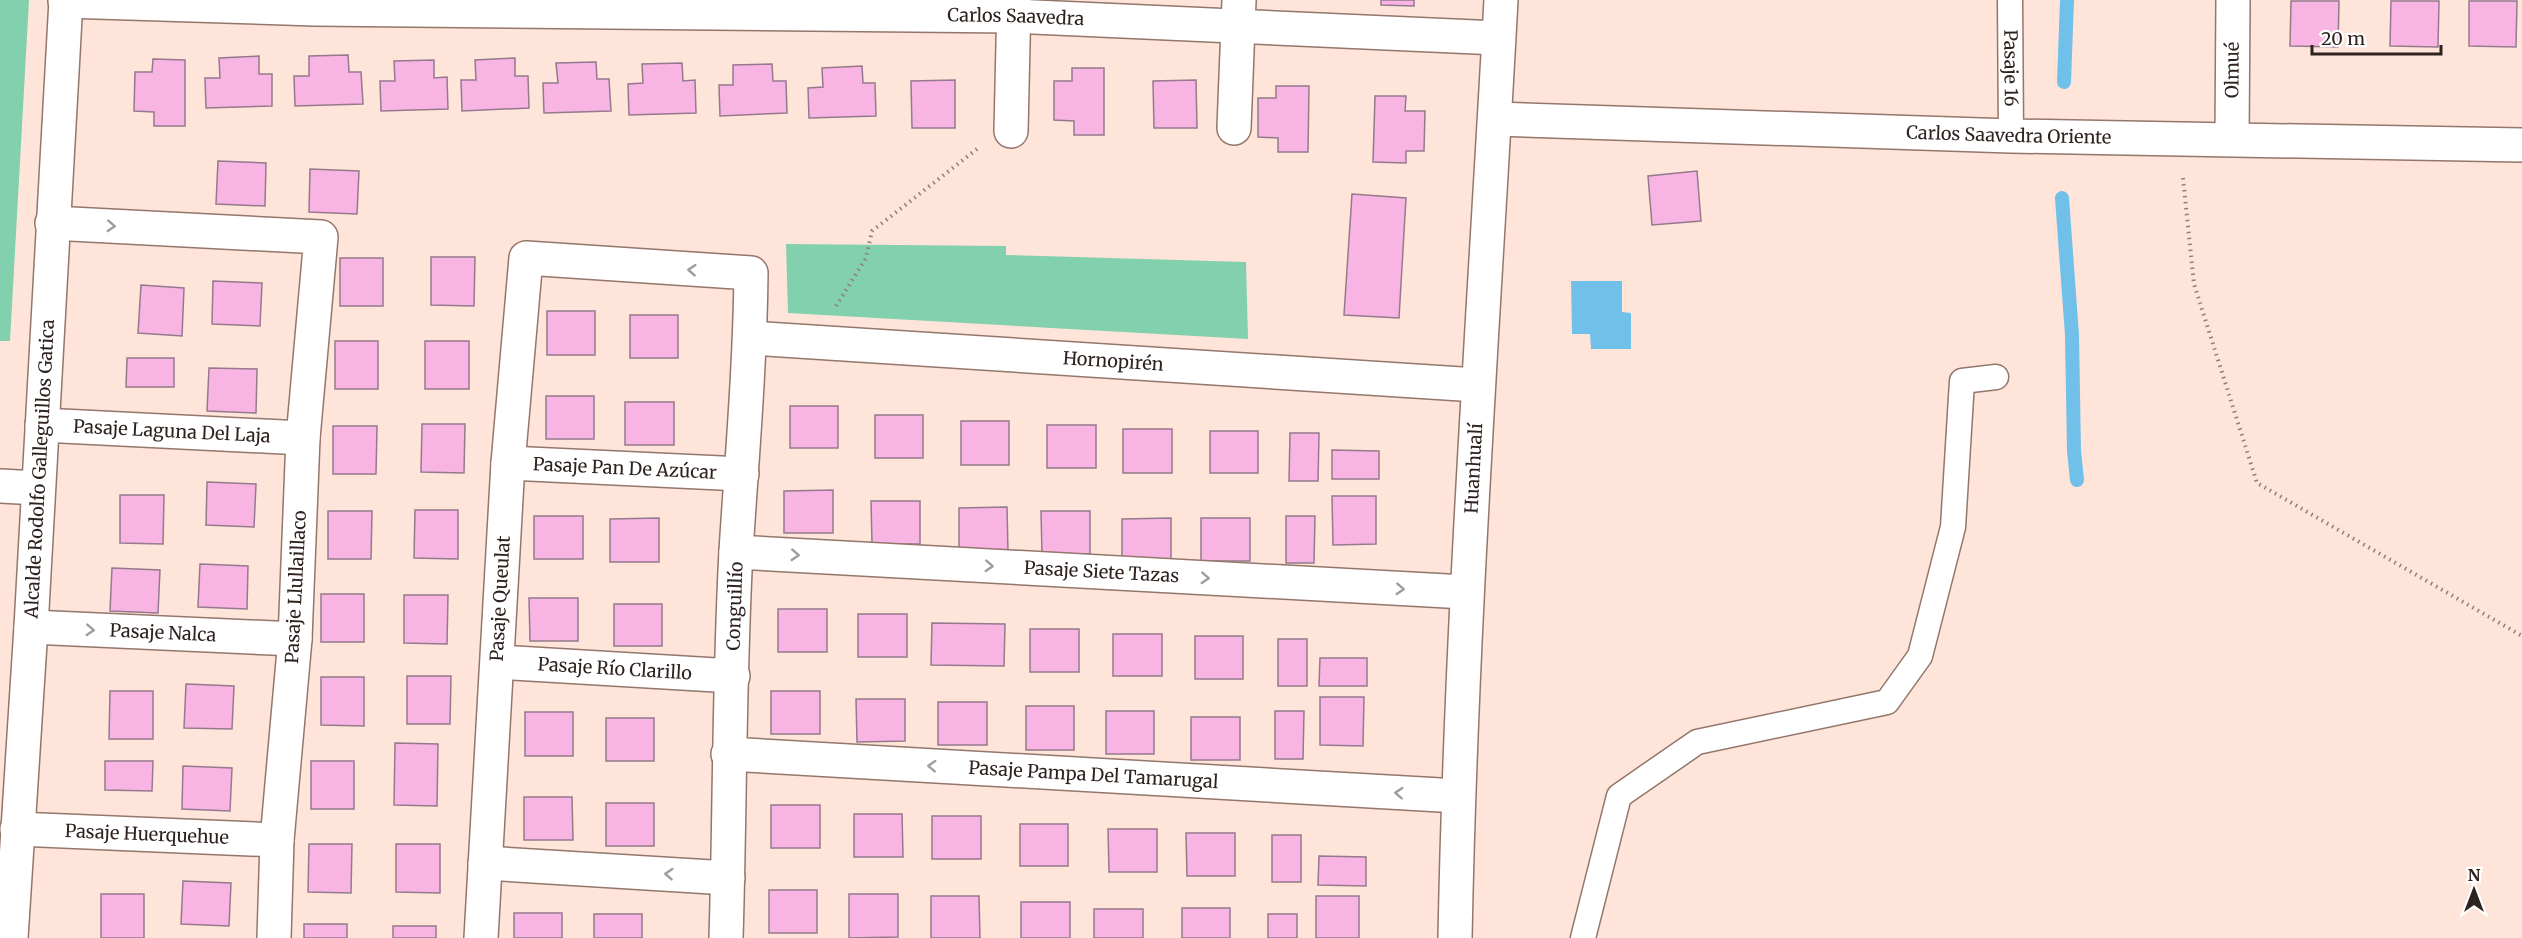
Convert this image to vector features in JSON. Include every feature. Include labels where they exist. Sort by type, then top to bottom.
[{"type":"street","name":"Carlos Saavedra","points":[[66,0],[315,5],[1013,8],[1238,14],[1498,38]]},
{"type":"street","name":"Alcalde Rodolfo Galleguillos Gatica","points":[[11,938],[66,0]]},
{"type":"street","name":"Huanhualí","points":[[1455,938],[1465,592],[1496,119],[1500,0]]},
{"type":"street","name":"Olmué","points":[[2232,139],[2233,0]]},
{"type":"street","points":[[1011,130],[1013,8]]},
{"type":"street","points":[[1234,128],[1238,14]]},
{"type":"street","name":"Carlos Saavedra Oriente","points":[[1496,119],[2011,136],[2522,145]]},
{"type":"street","name":"Pasaje Llullaillaco","points":[[52,223],[321,237],[303,438],[295,639],[277,840],[274,938]]},
{"type":"street","name":"Conguillío","points":[[526,258],[751,273],[750,338],[736,552],[733,676],[728,754],[726,938]]},
{"type":"street","name":"Pasaje Queulat","points":[[481,938],[508,463],[526,258]]},
{"type":"street","name":"Hornopirén","points":[[750,338],[1478,385]]},
{"type":"street","name":"Pasaje Laguna Del Laja","points":[[42,425],[303,438]]},
{"type":"street","name":"Pasaje Pan De Azúcar","points":[[508,463],[742,474]]},
{"type":"street","points":[[0,486],[38,488]]},
{"type":"street","name":"Pasaje Siete Tazas","points":[[736,552],[1465,592]]},
{"type":"street","name":"Pasaje Nalca","points":[[31,627],[295,639]]},
{"type":"street","name":"Pasaje Río Clarillo","points":[[498,662],[733,676]]},
{"type":"street","name":"Pasaje Pampa Del Tamarugal","points":[[728,754],[1458,796]]},
{"type":"street","name":"Pasaje Huerquehue","points":[[17,829],[277,840]]},
{"type":"street","points":[[485,863],[728,878]]},
{"type":"lane","name":"Pasaje 16","points":[[2010,0],[2011,136]]},
{"type":"lane","points":[[1583,938],[1619,796],[1697,742],[1887,702],[1920,656],[1953,527],[1962,381],[1996,377]]},
{"type":"path","points":[[814,342],[866,258],[872,231],[987,142],[1011,130]]},
{"type":"path","points":[[2180,138],[2194,284],[2257,483],[2522,636]]},
{"type":"green space","points":[[0,0],[29,0],[10,341],[0,341]]},
{"type":"green space","points":[[786,244],[1006,246],[1006,255],[1246,262],[1248,339],[788,313]]},
{"type":"water","points":[[1571,281],[1622,281],[1622,312],[1631,313],[1631,349],[1591,349],[1590,334],[1572,334]]},
{"type":"building","points":[[1381,0],[1414,0],[1414,6],[1381,5]]},
{"type":"building","points":[[2291,1],[2339,1],[2338,47],[2290,46]]},
{"type":"building","points":[[2391,1],[2439,1],[2438,47],[2390,46]]},
{"type":"building","points":[[2469,1],[2517,1],[2516,47],[2469,46]]},
{"type":"building","points":[[348,55],[349,72],[361,72],[363,104],[295,106],[294,76],[309,76],[309,56]]},
{"type":"building","points":[[259,56],[259,74],[272,74],[272,106],[206,108],[205,78],[220,78],[219,58]]},
{"type":"building","points":[[515,58],[515,76],[528,76],[529,108],[462,111],[461,80],[476,80],[475,60]]},
{"type":"building","points":[[153,59],[185,60],[185,126],[154,126],[154,112],[134,111],[135,72],[152,72]]},
{"type":"building","points":[[434,60],[434,78],[447,77],[448,109],[381,111],[380,81],[395,81],[394,61]]},
{"type":"building","points":[[596,62],[597,79],[609,79],[611,111],[544,113],[543,83],[558,83],[556,63]]},
{"type":"building","points":[[682,63],[683,81],[695,80],[696,113],[629,115],[628,84],[643,83],[642,64]]},
{"type":"building","points":[[772,64],[773,81],[786,81],[787,113],[720,116],[719,85],[733,85],[733,65]]},
{"type":"building","points":[[862,66],[863,83],[875,83],[876,116],[809,118],[808,88],[823,87],[822,68]]},
{"type":"building","points":[[1072,68],[1104,68],[1104,135],[1074,135],[1074,121],[1054,120],[1054,81],[1072,81]]},
{"type":"building","points":[[955,80],[955,128],[912,128],[911,81]]},
{"type":"building","points":[[1196,80],[1197,128],[1154,128],[1153,81]]},
{"type":"building","points":[[1276,86],[1309,86],[1308,152],[1278,152],[1278,138],[1258,137],[1258,98],[1276,98]]},
{"type":"building","points":[[1375,96],[1406,96],[1405,111],[1425,111],[1424,151],[1406,151],[1406,163],[1373,162]]},
{"type":"building","points":[[218,161],[266,163],[265,206],[216,204]]},
{"type":"building","points":[[310,169],[359,171],[357,214],[309,212]]},
{"type":"building","points":[[1697,171],[1701,221],[1652,225],[1648,176]]},
{"type":"building","points":[[1352,194],[1406,198],[1399,318],[1344,315]]},
{"type":"building","points":[[431,257],[475,257],[474,306],[431,305]]},
{"type":"building","points":[[340,258],[383,258],[383,306],[340,306]]},
{"type":"building","points":[[213,281],[262,283],[260,326],[212,324]]},
{"type":"building","points":[[141,285],[184,288],[182,336],[138,333]]},
{"type":"building","points":[[547,311],[595,311],[595,355],[547,355]]},
{"type":"building","points":[[630,315],[678,315],[678,358],[630,358]]},
{"type":"building","points":[[335,341],[378,341],[378,389],[335,389]]},
{"type":"building","points":[[425,341],[469,341],[469,389],[425,389]]},
{"type":"building","points":[[127,358],[174,358],[174,387],[126,387]]},
{"type":"building","points":[[209,368],[257,369],[256,413],[207,411]]},
{"type":"building","points":[[546,396],[594,396],[594,439],[546,439]]},
{"type":"building","points":[[625,402],[674,402],[674,445],[625,445]]},
{"type":"building","points":[[790,406],[838,406],[838,448],[790,448]]},
{"type":"building","points":[[875,415],[923,415],[923,458],[875,458]]},
{"type":"building","points":[[961,421],[1009,421],[1009,465],[961,465]]},
{"type":"building","points":[[422,424],[465,424],[464,473],[421,472]]},
{"type":"building","points":[[1047,425],[1096,425],[1096,468],[1047,468]]},
{"type":"building","points":[[333,426],[377,426],[376,474],[333,474]]},
{"type":"building","points":[[1123,429],[1172,429],[1172,473],[1123,473]]},
{"type":"building","points":[[1210,431],[1258,431],[1258,473],[1210,473]]},
{"type":"building","points":[[1290,433],[1319,433],[1318,481],[1289,481]]},
{"type":"building","points":[[1332,450],[1379,451],[1379,479],[1332,479]]},
{"type":"building","points":[[207,482],[256,484],[254,527],[206,525]]},
{"type":"building","points":[[833,490],[833,533],[784,533],[784,491]]},
{"type":"building","points":[[120,495],[164,495],[163,544],[120,543]]},
{"type":"building","points":[[1332,496],[1376,496],[1376,544],[1333,545]]},
{"type":"building","points":[[871,501],[920,501],[920,544],[872,544]]},
{"type":"building","points":[[1007,507],[1008,551],[959,551],[959,508]]},
{"type":"building","points":[[415,510],[458,510],[458,559],[414,558]]},
{"type":"building","points":[[328,511],[372,511],[371,559],[328,559]]},
{"type":"building","points":[[1041,511],[1090,511],[1090,554],[1042,554]]},
{"type":"building","points":[[534,516],[583,516],[583,559],[534,559]]},
{"type":"building","points":[[1286,516],[1315,516],[1314,563],[1286,563]]},
{"type":"building","points":[[659,518],[659,562],[610,562],[610,519]]},
{"type":"building","points":[[1171,518],[1171,562],[1122,562],[1122,519]]},
{"type":"building","points":[[1201,518],[1250,518],[1250,561],[1201,561]]},
{"type":"building","points":[[200,564],[248,566],[247,609],[198,607]]},
{"type":"building","points":[[112,568],[160,570],[158,613],[110,611]]},
{"type":"building","points":[[321,594],[364,594],[364,642],[321,642]]},
{"type":"building","points":[[404,595],[448,595],[447,644],[404,643]]},
{"type":"building","points":[[529,598],[578,598],[578,641],[530,641]]},
{"type":"building","points":[[614,604],[662,604],[662,646],[614,646]]},
{"type":"building","points":[[778,609],[827,609],[827,652],[778,652]]},
{"type":"building","points":[[858,614],[907,614],[907,657],[858,657]]},
{"type":"building","points":[[932,623],[1005,624],[1004,666],[931,665]]},
{"type":"building","points":[[1030,629],[1079,629],[1079,672],[1030,672]]},
{"type":"building","points":[[1113,634],[1162,634],[1162,676],[1113,676]]},
{"type":"building","points":[[1195,636],[1243,636],[1243,679],[1195,679]]},
{"type":"building","points":[[1278,639],[1307,639],[1307,686],[1278,686]]},
{"type":"building","points":[[1320,658],[1367,658],[1367,686],[1319,686]]},
{"type":"building","points":[[407,676],[451,676],[450,724],[407,724]]},
{"type":"building","points":[[321,677],[364,677],[364,726],[321,725]]},
{"type":"building","points":[[186,684],[234,686],[232,729],[184,728]]},
{"type":"building","points":[[110,691],[153,691],[153,739],[109,739]]},
{"type":"building","points":[[771,691],[820,691],[820,734],[771,734]]},
{"type":"building","points":[[1320,697],[1364,697],[1363,746],[1320,745]]},
{"type":"building","points":[[856,699],[905,699],[905,741],[857,742]]},
{"type":"building","points":[[938,702],[987,702],[987,745],[938,745]]},
{"type":"building","points":[[1026,706],[1074,706],[1074,750],[1026,750]]},
{"type":"building","points":[[1106,711],[1154,711],[1154,754],[1106,754]]},
{"type":"building","points":[[1275,711],[1304,711],[1303,759],[1275,759]]},
{"type":"building","points":[[525,712],[573,712],[573,756],[525,756]]},
{"type":"building","points":[[1191,717],[1240,717],[1240,760],[1191,760]]},
{"type":"building","points":[[606,718],[654,718],[654,761],[606,761]]},
{"type":"building","points":[[395,743],[438,744],[437,806],[394,805]]},
{"type":"building","points":[[105,761],[153,761],[152,791],[105,790]]},
{"type":"building","points":[[311,761],[354,761],[354,809],[311,809]]},
{"type":"building","points":[[183,766],[232,768],[230,811],[182,809]]},
{"type":"building","points":[[524,797],[572,797],[573,840],[524,840]]},
{"type":"building","points":[[606,803],[654,803],[654,846],[606,846]]},
{"type":"building","points":[[771,805],[820,805],[820,848],[771,848]]},
{"type":"building","points":[[854,814],[902,814],[903,857],[854,857]]},
{"type":"building","points":[[932,816],[981,816],[981,859],[932,859]]},
{"type":"building","points":[[1020,824],[1068,824],[1068,866],[1020,866]]},
{"type":"building","points":[[1108,829],[1157,829],[1157,872],[1109,872]]},
{"type":"building","points":[[1186,833],[1235,833],[1235,876],[1187,876]]},
{"type":"building","points":[[1272,835],[1301,835],[1301,882],[1272,882]]},
{"type":"building","points":[[309,844],[352,844],[351,893],[308,892]]},
{"type":"building","points":[[396,844],[440,844],[440,893],[396,892]]},
{"type":"building","points":[[1319,856],[1366,857],[1366,886],[1318,885]]},
{"type":"building","points":[[183,881],[231,883],[229,926],[181,924]]},
{"type":"building","points":[[769,890],[817,890],[817,933],[769,933]]},
{"type":"building","points":[[101,894],[144,894],[144,938],[101,938]]},
{"type":"building","points":[[849,894],[898,894],[898,937],[849,938]]},
{"type":"building","points":[[931,896],[979,896],[980,938],[931,938]]},
{"type":"building","points":[[1316,896],[1359,896],[1359,938],[1316,938]]},
{"type":"building","points":[[1021,902],[1070,902],[1070,938],[1021,938]]},
{"type":"building","points":[[1182,908],[1230,908],[1230,938],[1182,938]]},
{"type":"building","points":[[1094,909],[1143,909],[1143,938],[1094,938]]},
{"type":"building","points":[[514,913],[562,913],[562,938],[514,938]]},
{"type":"building","points":[[594,914],[642,914],[642,938],[594,938]]},
{"type":"building","points":[[1268,914],[1297,914],[1297,938],[1268,938]]},
{"type":"building","points":[[304,924],[347,924],[347,938],[304,938]]},
{"type":"building","points":[[393,926],[436,926],[436,938],[393,938]]},
{"type":"waterway","points":[[2064,82],[2067,0]]},
{"type":"waterway","points":[[2062,198],[2072,335],[2074,451],[2077,480]]}]
